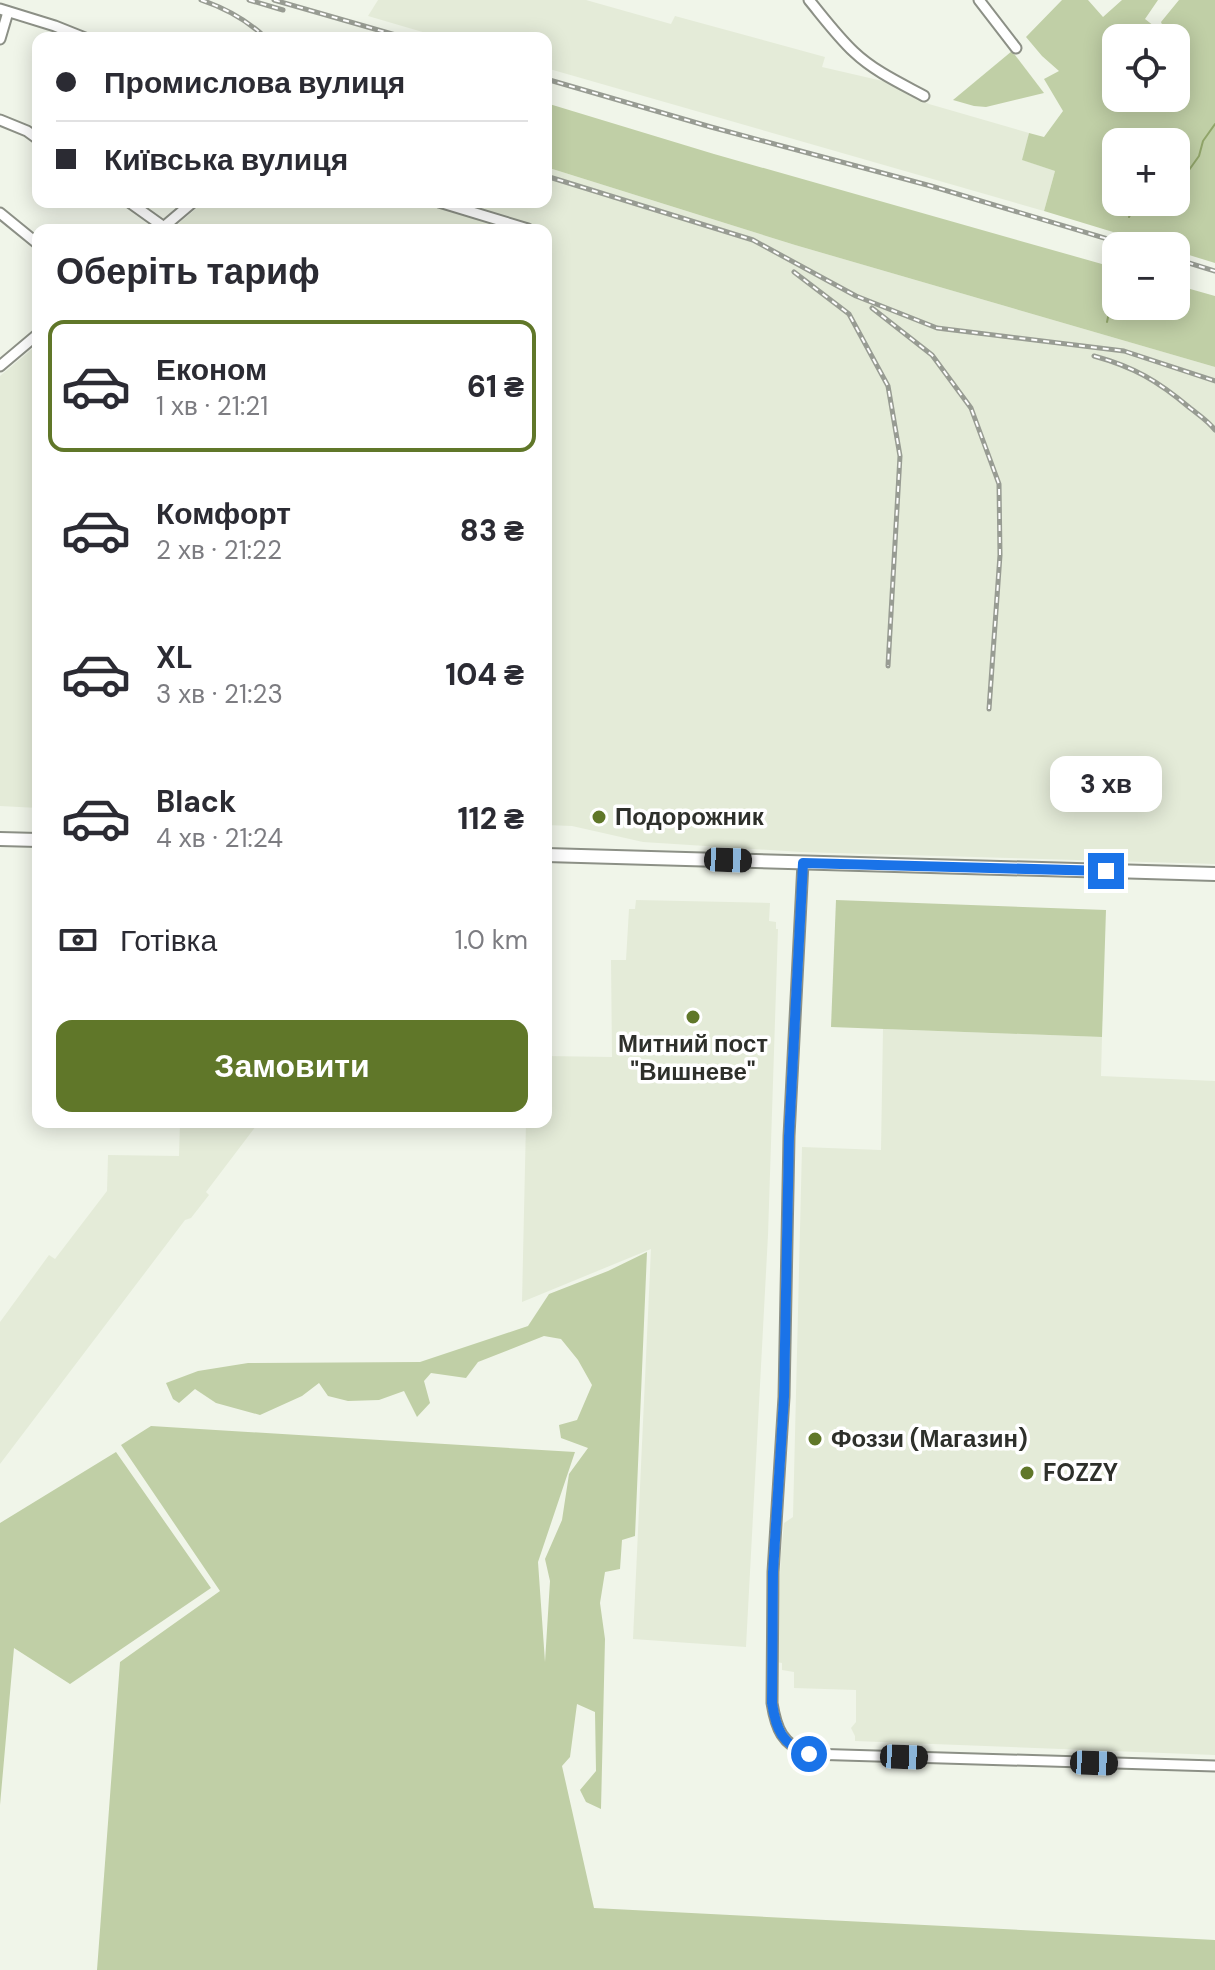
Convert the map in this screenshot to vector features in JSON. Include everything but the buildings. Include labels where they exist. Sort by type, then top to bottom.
[{"type":"main road","points":[[0,839],[32,840]]},
{"type":"main road","points":[[552,855],[1215,874]]},
{"type":"street","points":[[809,0],[853,51],[894,80],[924,96]]},
{"type":"street","points":[[979,0],[1016,48]]},
{"type":"street","points":[[0,39],[4,11],[70,32]]},
{"type":"street","points":[[0,120],[32,135]]},
{"type":"street","points":[[137,208],[157,224]]},
{"type":"street","points":[[167,224],[186,208]]},
{"type":"street","points":[[459,208],[512,224]]},
{"type":"street","points":[[0,213],[32,239]]},
{"type":"street","points":[[2,362],[32,339]]},
{"type":"street","points":[[803,863],[789,1136],[784,1397],[773,1572],[772,1703],[775,1722],[783,1738],[797,1750],[809,1754],[1215,1766]]},
{"type":"shaded area","points":[[378,0],[586,0],[671,24],[675,16],[825,57],[822,67],[887,82],[929,104],[1029,133],[1023,160],[1055,171],[1044,211],[552,70],[552,32],[423,32],[368,16]]},
{"type":"shaded area","points":[[552,169],[795,245],[1215,367],[1215,864],[801,852],[643,842],[572,826],[552,825],[552,224],[178,224],[197,208],[552,208]]},
{"type":"shaded area","points":[[32,349],[32,808],[0,806],[0,376]]},
{"type":"shaded area","points":[[636,900],[770,903],[769,921],[776,922],[778,929],[768,1235],[746,1647],[633,1639],[651,1249],[522,1302],[526,1128],[552,1128],[552,1056],[612,1057],[611,960],[626,960],[629,909],[635,909]]},
{"type":"shaded area","points":[[883,1029],[1102,1037],[1101,1076],[1215,1081],[1215,1755],[855,1741],[851,1728],[856,1722],[856,1690],[794,1688],[794,1672],[782,1670],[782,1663],[776,1662],[784,1523],[793,1517],[802,1147],[881,1150]]},
{"type":"shaded area","points":[[180,1128],[254,1128],[206,1192],[209,1195],[191,1218],[185,1220],[0,1464],[0,1322],[49,1255],[55,1259],[107,1191],[108,1155],[179,1156]]},
{"type":"green space","points":[[1062,0],[1088,0],[1103,17],[1122,0],[1158,0],[1145,19],[1151,24],[1102,24],[1102,112],[1190,112],[1190,24],[1161,22],[1179,0],[1215,0],[1215,263],[1190,255],[1190,232],[1113,232],[1044,211],[1055,171],[1022,160],[1029,133],[1044,137],[1063,111],[1044,79],[1059,71],[1026,37]]},
{"type":"green space","points":[[1012,51],[1044,93],[986,107],[953,100]]},
{"type":"green space","points":[[552,105],[1102,264],[1102,320],[1190,320],[1190,289],[1215,296],[1215,367],[795,245],[552,169]]},
{"type":"green space","points":[[836,900],[1106,910],[1102,1037],[831,1027]]},
{"type":"green space","points":[[647,1252],[635,1536],[622,1540],[620,1569],[605,1572],[600,1603],[605,1639],[601,1809],[586,1802],[580,1790],[596,1771],[595,1712],[577,1704],[570,1757],[562,1766],[594,1908],[1215,1940],[1215,1970],[97,1970],[120,1662],[220,1591],[121,1445],[151,1426],[575,1452],[538,1562],[545,1662],[550,1581],[545,1559],[562,1520],[569,1474],[588,1448],[561,1438],[559,1425],[577,1420],[592,1385],[561,1339],[544,1336],[478,1362],[466,1378],[431,1373],[424,1381],[430,1403],[417,1417],[404,1391],[379,1400],[348,1401],[328,1396],[319,1383],[302,1396],[260,1415],[216,1403],[195,1389],[179,1403],[173,1399],[166,1383],[198,1371],[248,1363],[420,1362],[528,1326],[549,1294]]},
{"type":"green space","points":[[116,1452],[211,1588],[70,1684],[14,1648],[0,1805],[0,1523]]},
{"type":"waterway","points":[[1190,169],[1215,124]]},
{"type":"railway","points":[[201,0],[236,16],[259,32]]},
{"type":"railway","points":[[249,0],[283,10]]},
{"type":"railway","points":[[274,0],[385,32]]},
{"type":"railway","points":[[552,81],[931,186],[1102,237]]},
{"type":"railway","points":[[552,178],[753,240],[856,296],[937,328],[1124,351],[1215,381]]},
{"type":"railway","points":[[1190,263],[1215,271]]},
{"type":"railway","points":[[794,272],[849,314],[888,386],[900,456],[888,666]]},
{"type":"railway","points":[[872,308],[932,355],[971,408],[999,484],[1000,555],[989,709]]},
{"type":"railway","points":[[1094,356],[1134,370],[1156,383],[1215,430]]},
{"type":"place","name":"Подорожник","points":[[599,817]]},
{"type":"place","name":"Митний пост \"Вишневе\"","points":[[693,1017]]},
{"type":"place","name":"Фоззи (Магазин)","points":[[815,1439]]},
{"type":"place","name":"FOZZY","points":[[1027,1473]]},
{"type":"route","points":[[809,1754],[797,1750],[783,1738],[775,1722],[772,1703],[773,1572],[784,1397],[789,1136],[803,863],[1106,871]]}]
